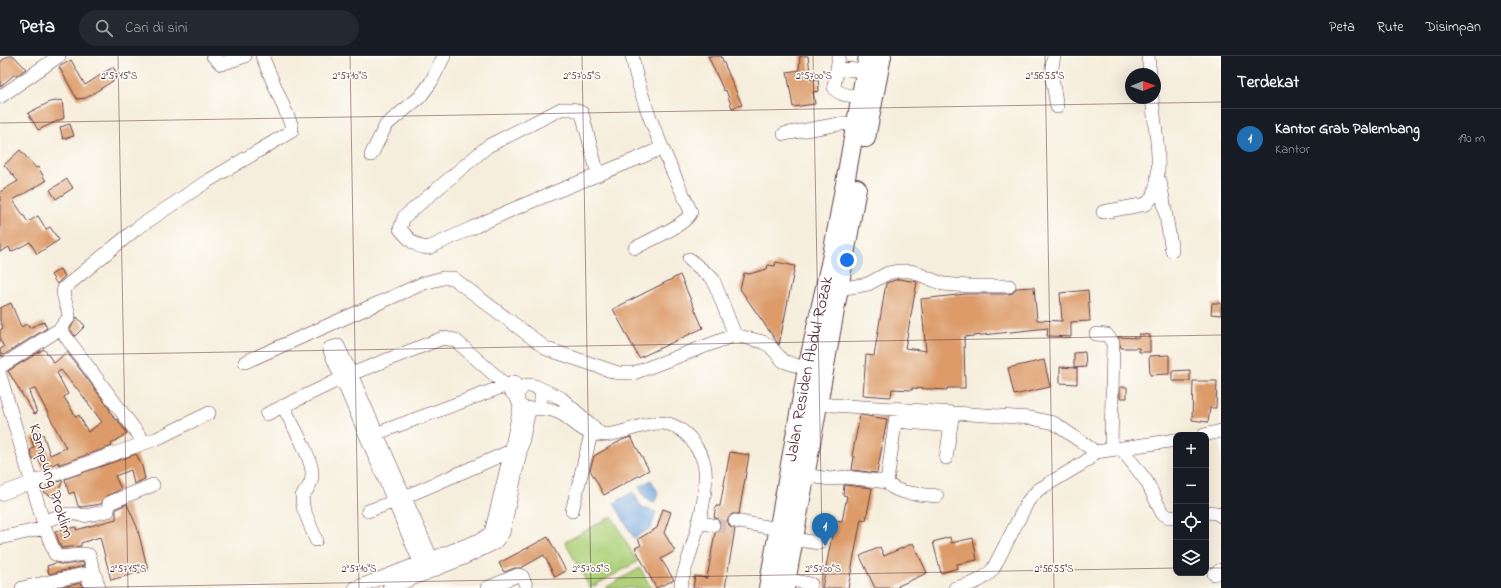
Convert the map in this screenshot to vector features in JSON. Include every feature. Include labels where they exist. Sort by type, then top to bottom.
[{"type":"highway","name":"Jalan Residen Abdul Rozak","points":[[768,588],[783,534],[804,475],[829,350],[882,56]]},
{"type":"highway","name":"Jalan Residen Abdul Rozak","points":[[785,584],[783,534],[807,369],[832,255],[867,64]]},
{"type":"street","points":[[0,97],[60,56]]},
{"type":"street","points":[[213,56],[218,63],[221,64],[245,56]]},
{"type":"street","points":[[0,367],[60,329],[69,316],[68,304],[63,294],[64,288],[136,229],[206,182],[292,131],[291,124],[262,56]]},
{"type":"street","points":[[372,155],[386,125],[420,97],[431,82],[444,56]]},
{"type":"street","points":[[632,56],[635,72],[662,148],[691,212],[690,216],[668,231],[635,248]]},
{"type":"street","points":[[1054,56],[1052,72],[1057,107]]},
{"type":"street","points":[[1148,56],[1149,68]]},
{"type":"street","points":[[860,97],[838,93],[835,91],[834,88],[838,62],[867,64]]},
{"type":"street","points":[[1153,104],[1159,171],[1172,251]]},
{"type":"street","points":[[598,176],[582,113],[573,109],[562,108],[488,146],[404,217],[400,229],[411,242],[419,247],[428,248],[510,211],[598,176],[662,148]]},
{"type":"street","points":[[784,134],[839,124],[856,123]]},
{"type":"street","points":[[1104,212],[1146,204],[1155,193],[1159,171]]},
{"type":"street","points":[[689,259],[713,279],[735,335]]},
{"type":"street","points":[[839,289],[868,284],[888,273],[898,270],[911,271],[943,284],[968,286],[1008,286]]},
{"type":"street","points":[[246,362],[424,283],[448,277],[453,278],[547,349],[618,373],[634,373],[735,335],[763,342],[770,346],[783,361],[807,369]]},
{"type":"street","points":[[60,329],[144,442]]},
{"type":"street","points":[[1096,334],[1108,336],[1113,343],[1116,448],[1147,482],[1162,513],[1169,517],[1173,517]]},
{"type":"street","points":[[267,414],[347,376],[443,338],[455,340],[516,383],[541,392],[541,401],[526,405]]},
{"type":"street","name":"Kampung Proklim","points":[[0,375],[5,409],[32,481],[44,525],[55,554],[67,557],[85,554],[89,555],[99,588]]},
{"type":"street","points":[[347,376],[378,433],[399,499]]},
{"type":"street","points":[[347,376],[428,566]]},
{"type":"street","points":[[390,588],[428,566],[482,539],[494,537],[505,498],[526,405],[516,383]]},
{"type":"street","points":[[378,433],[516,383],[561,398],[595,431]]},
{"type":"street","points":[[817,404],[896,416],[1032,418],[1054,423],[1096,452]]},
{"type":"street","points":[[526,405],[550,409],[560,413],[581,428],[595,431],[618,434],[650,424],[661,423],[683,431],[702,456],[706,490],[680,583],[681,588]]},
{"type":"street","points":[[505,498],[511,451],[526,405]]},
{"type":"street","points":[[283,406],[309,459],[313,475],[311,485],[302,496],[303,507],[316,540]]},
{"type":"street","points":[[0,494],[32,481],[156,439],[209,413]]},
{"type":"street","points":[[887,482],[896,416]]},
{"type":"street","points":[[946,458],[952,418]]},
{"type":"street","points":[[572,511],[595,431]]},
{"type":"street","points":[[1209,434],[1221,431]]},
{"type":"street","points":[[955,588],[974,586],[986,577],[993,569],[1031,497],[1038,490],[1085,462],[1096,452],[1173,440]]},
{"type":"street","points":[[368,511],[511,451]]},
{"type":"street","points":[[804,475],[830,479],[846,476],[887,482],[889,485],[898,490],[937,496]]},
{"type":"street","points":[[0,538],[44,525],[67,514],[84,516],[108,511],[109,503],[153,485]]},
{"type":"street","points":[[1209,512],[1216,512],[1221,516]]},
{"type":"street","points":[[699,519],[713,521]]},
{"type":"street","points":[[735,525],[783,534],[819,543]]},
{"type":"street","points":[[355,588],[428,566]]},
{"type":"street","points":[[22,588],[84,574],[88,576],[91,588]]},
{"type":"street","points":[[487,588],[518,575],[522,576],[527,588]]},
{"type":"street","points":[[785,584],[811,584]]},
{"type":"green space","points":[[612,516],[637,562],[590,588],[565,542]]},
{"type":"green space","points":[[640,568],[651,588],[605,588]]},
{"type":"water","points":[[651,480],[658,492],[655,502],[646,499],[639,487]]},
{"type":"water","points":[[633,492],[642,508],[656,512],[651,528],[634,538],[614,503]]},
{"type":"building","points":[[8,56],[14,56],[26,69],[16,76],[15,74],[0,87],[0,62]]},
{"type":"building","points":[[708,56],[721,56],[742,105],[732,108],[726,90],[724,91]]},
{"type":"building","points":[[800,56],[808,56],[811,80],[818,79],[819,91],[813,92],[815,104],[793,107],[787,72],[799,70]]},
{"type":"building","points":[[71,60],[85,85],[113,67],[119,77],[86,98],[77,99],[59,67]]},
{"type":"building","points":[[62,100],[64,118],[38,130],[28,113],[50,102]]},
{"type":"building","points":[[70,124],[74,136],[63,139],[60,127]]},
{"type":"building","points":[[20,150],[36,168],[38,167],[46,181],[13,200],[28,222],[38,216],[46,229],[50,227],[59,240],[37,254],[30,242],[11,252],[9,247],[0,252],[0,192],[18,181],[4,165]]},
{"type":"building","points":[[67,179],[73,188],[56,199],[50,190]]},
{"type":"building","points":[[776,262],[795,266],[779,345],[740,289],[744,273],[749,274],[767,269],[768,265],[775,266]]},
{"type":"building","points":[[60,269],[65,276],[57,284],[51,275]]},
{"type":"building","points":[[680,275],[703,328],[639,358],[613,309]]},
{"type":"building","points":[[899,279],[917,282],[905,348],[926,351],[921,299],[966,294],[1009,294],[1013,293],[1016,288],[1034,287],[1037,320],[1062,321],[1060,293],[1088,290],[1090,321],[1071,322],[1071,337],[1047,336],[1048,328],[964,337],[965,388],[947,388],[947,390],[912,388],[912,390],[892,389],[891,397],[863,395],[866,355],[874,356],[886,283]]},
{"type":"building","points":[[11,303],[21,327],[27,324],[29,328],[44,322],[47,328],[2,356],[0,349],[4,347],[0,340],[0,330],[3,328],[0,321],[0,308]]},
{"type":"building","points":[[1212,303],[1221,303],[1221,315],[1211,314]]},
{"type":"building","points":[[77,317],[85,326],[75,336],[70,329]]},
{"type":"building","points":[[1139,334],[1150,335],[1150,352],[1139,352],[1139,348],[1121,348],[1118,337],[1139,338]]},
{"type":"building","points":[[44,349],[54,363],[67,352],[107,405],[115,420],[117,419],[127,433],[111,444],[112,446],[58,465],[59,462],[43,469],[38,458],[33,460],[30,450],[34,448],[31,438],[43,434],[50,455],[66,448],[35,389],[29,391],[37,413],[34,414],[8,371]],"holes":[[[61,370],[102,422],[88,432],[79,415],[76,417],[64,397],[68,394],[57,373]]]},
{"type":"building","points":[[1085,352],[1086,367],[1074,368],[1074,353]]},
{"type":"building","points":[[1169,355],[1169,374],[1150,375],[1149,356]]},
{"type":"building","points":[[1044,360],[1050,387],[1014,395],[1008,368]]},
{"type":"building","points":[[1060,367],[1077,368],[1077,384],[1060,383]]},
{"type":"building","points":[[1190,370],[1190,381],[1172,381],[1172,371]]},
{"type":"building","points":[[1193,381],[1217,381],[1216,408],[1210,408],[1208,422],[1192,420]]},
{"type":"building","points":[[1120,387],[1127,387],[1127,398],[1120,398]]},
{"type":"building","points":[[860,415],[887,419],[877,473],[852,470],[854,457],[852,456]]},
{"type":"building","points":[[631,437],[649,470],[604,495],[590,470],[594,456],[622,440]]},
{"type":"building","points":[[730,452],[749,455],[739,514],[732,514],[727,520],[730,527],[735,529],[725,588],[693,588],[695,576],[707,578],[715,533],[721,527],[719,519],[714,517],[716,506],[720,506]]},
{"type":"building","points":[[136,454],[142,466],[145,479],[134,484],[131,470],[115,476],[121,489],[106,496],[101,504],[82,507],[78,506],[74,492],[69,494],[65,479]]},
{"type":"building","points":[[63,480],[55,498],[44,492],[47,486]]},
{"type":"building","points":[[844,485],[872,488],[866,520],[861,519],[848,588],[822,588],[835,520],[842,521],[847,496],[843,495]]},
{"type":"building","points":[[127,504],[137,527],[148,570],[111,580],[100,537],[81,543],[81,546],[61,548],[55,531],[76,527],[76,530],[116,519],[116,509]]},
{"type":"building","points":[[663,509],[671,512],[664,533],[675,551],[661,559],[674,580],[656,588],[635,548],[641,545],[638,539],[657,528]]},
{"type":"building","points":[[548,537],[566,571],[555,577],[544,555],[521,568],[515,568],[504,572],[499,563]]},
{"type":"building","points":[[950,537],[951,543],[973,538],[977,560],[957,564],[958,568],[941,573],[933,542]]},
{"type":"building","points":[[913,543],[927,573],[898,586],[899,588],[875,588],[860,556],[880,547],[884,556]]},
{"type":"building","points":[[83,562],[84,566],[49,574],[47,566],[56,563],[64,565]]},
{"type":"building","points":[[81,583],[83,588],[58,588]]},
{"type":"tunnel","points":[[713,525],[734,528]]},
{"type":"place","name":"Kantor Grab Palembang","points":[[825,546]]}]
